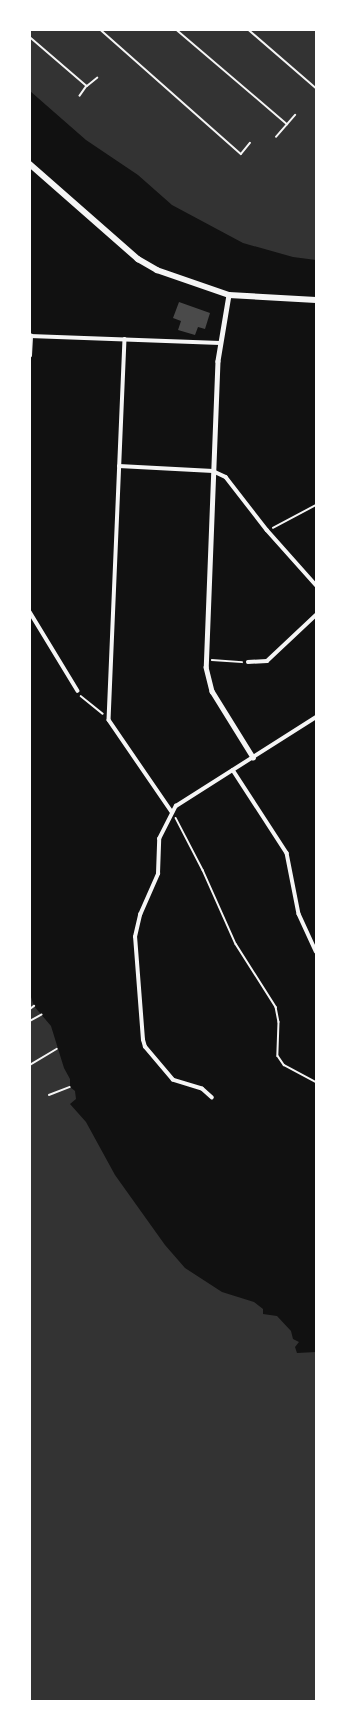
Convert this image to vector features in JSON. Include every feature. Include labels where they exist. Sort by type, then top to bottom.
[{"type":"main road","points":[[30,164],[116,240],[151,268],[190,284],[229,295],[316,300]]},
{"type":"street","points":[[229,295],[220,343],[213,470],[206,675],[212,691],[253,757]]},
{"type":"street","points":[[30,356],[30,336],[220,343]]},
{"type":"street","points":[[125,339],[109,720],[172,812]]},
{"type":"street","points":[[119,466],[213,470],[230,481],[267,530],[316,585]]},
{"type":"street","points":[[30,612],[78,691]]},
{"type":"street","points":[[248,662],[267,661],[316,615]]},
{"type":"street","points":[[212,1098],[202,1089],[173,1080],[145,1048],[143,1040],[135,937],[140,915],[158,874],[159,839],[176,806],[316,718]]},
{"type":"street","points":[[233,770],[287,853],[299,914],[316,951]]},
{"type":"path","points":[[101,30],[241,154],[250,143]]},
{"type":"path","points":[[178,30],[287,124]]},
{"type":"path","points":[[249,30],[316,88]]},
{"type":"path","points":[[30,37],[87,86]]},
{"type":"path","points":[[80,96],[87,86],[97,78]]},
{"type":"path","points":[[276,137],[296,115]]},
{"type":"path","points":[[267,530],[316,504]]},
{"type":"path","points":[[215,660],[248,662]]},
{"type":"path","points":[[78,691],[109,720]]},
{"type":"path","points":[[172,812],[200,864],[236,944],[276,1007],[279,1022],[278,1056],[284,1065],[316,1082]]},
{"type":"path","points":[[30,1009],[34,1006]]},
{"type":"path","points":[[30,1021],[41,1015]]},
{"type":"path","points":[[30,1065],[57,1049]]},
{"type":"path","points":[[49,1095],[70,1087]]},
{"type":"shaded area","points":[[30,30],[316,30],[316,260],[293,257],[243,243],[172,205],[138,175],[86,140],[30,91]]},
{"type":"shaded area","points":[[30,994],[34,1006],[51,1026],[64,1068],[70,1079],[70,1087],[75,1091],[76,1099],[70,1104],[86,1122],[115,1175],[165,1245],[185,1268],[222,1292],[254,1302],[263,1309],[263,1314],[277,1316],[291,1331],[293,1339],[299,1342],[295,1347],[297,1353],[316,1352],[316,1701],[30,1701]]},
{"type":"building","points":[[179,302],[210,313],[205,329],[198,327],[195,335],[178,330],[181,321],[173,318]]}]
